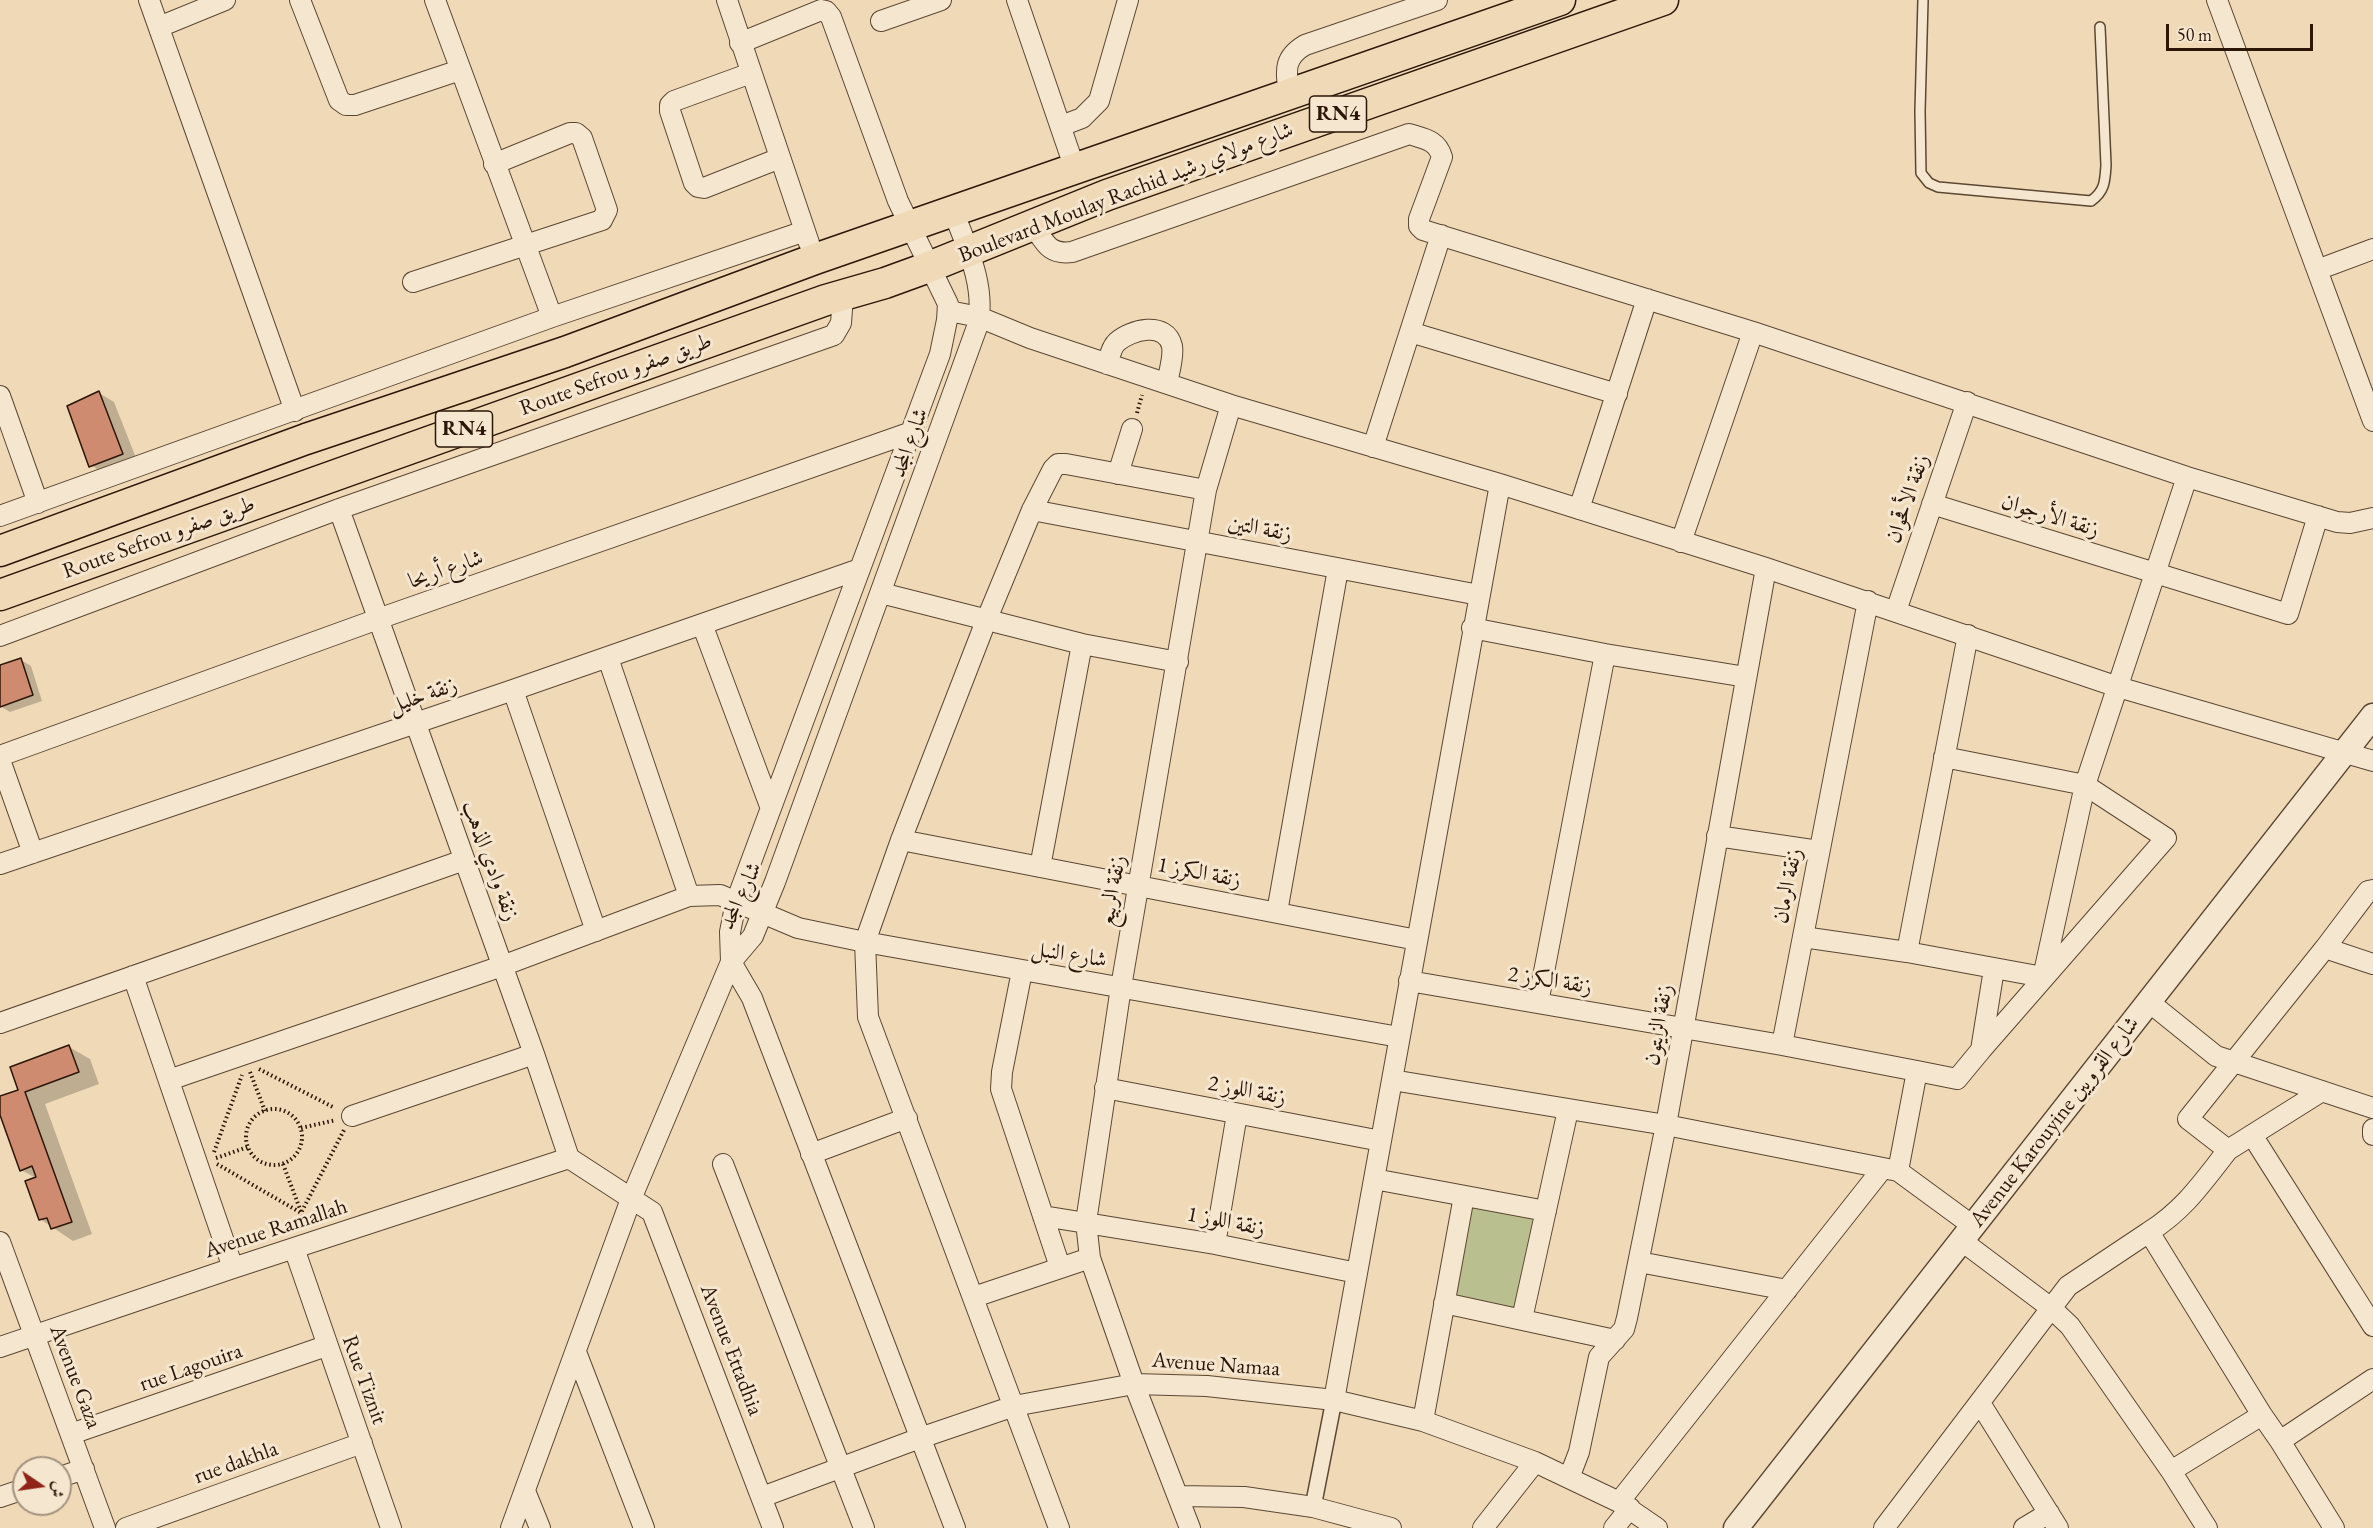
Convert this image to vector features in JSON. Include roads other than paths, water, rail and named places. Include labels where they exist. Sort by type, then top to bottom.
[{"type":"main road","name":"Boulevard Moulay Rachid شارع مولاي رشيد","points":[[909,228],[1560,0]]},
{"type":"main road","name":"Boulevard Moulay Rachid شارع مولاي رشيد","points":[[929,267],[1118,191],[1663,0]]},
{"type":"main road","name":"Route Sefrou طريق صفرو","points":[[0,551],[306,439],[565,352],[815,259],[909,228]]},
{"type":"main road","name":"Route Sefrou طريق صفرو","points":[[0,595],[929,267]]},
{"type":"street","points":[[149,0],[295,411]]},
{"type":"street","points":[[159,27],[225,0]]},
{"type":"street","points":[[300,0],[339,100],[346,105],[355,105],[460,70]]},
{"type":"street","points":[[435,0],[552,317]]},
{"type":"street","points":[[727,0],[815,259]]},
{"type":"street","points":[[880,21],[941,0]]},
{"type":"street","points":[[1017,0],[1075,169]]},
{"type":"street","points":[[1061,126],[1082,118],[1099,101],[1128,0]]},
{"type":"street","points":[[1289,94],[1286,72],[1294,51],[1305,45],[1437,0]]},
{"type":"street","points":[[2217,0],[2373,421]]},
{"type":"street","points":[[740,43],[821,10],[826,11],[831,17],[909,228],[948,304],[949,311],[979,317],[1030,338],[1232,405],[1500,484],[1766,568],[2118,687],[2373,761]]},
{"type":"street","points":[[751,74],[674,101],[670,105],[693,183],[704,188],[780,158]]},
{"type":"street","points":[[413,282],[525,247],[602,220],[605,216],[607,210],[582,138],[576,133],[570,133],[494,164]]},
{"type":"street","points":[[1033,225],[1051,250],[1061,253],[1072,252],[1409,134],[1433,141],[1439,147],[1442,157],[1419,219],[1419,226],[1423,230],[1753,332],[2187,477],[2337,522],[2350,523],[2373,518]]},
{"type":"street","name":"شارع المجد","points":[[731,962],[753,936],[763,913],[881,593],[979,317],[980,298],[968,251],[953,212]]},
{"type":"street","points":[[0,516],[552,317],[805,231]]},
{"type":"street","points":[[1373,447],[1441,235]]},
{"type":"street","points":[[2317,270],[2373,249]]},
{"type":"street","points":[[0,636],[339,509],[834,335],[841,323],[843,296]]},
{"type":"street","points":[[1579,509],[1647,299]]},
{"type":"street","name":"شارع المجد","points":[[731,962],[730,932],[736,902],[940,354],[949,311]]},
{"type":"street","points":[[1107,364],[1117,342],[1141,329],[1153,330],[1167,338],[1172,348],[1167,383]]},
{"type":"street","points":[[1410,332],[1617,394]]},
{"type":"street","points":[[1681,542],[1753,332]]},
{"type":"street","points":[[0,396],[38,503]]},
{"type":"street","name":"زنقة الأقحوان","points":[[1896,611],[1967,402]]},
{"type":"street","name":"زنقة الربيع","points":[[1190,1528],[1134,1384],[1090,1258],[1086,1222],[1121,987],[1206,490],[1232,405]]},
{"type":"street","points":[[1118,474],[1132,429]]},
{"type":"street","name":"شارع أريحا","points":[[0,758],[378,619],[909,433]]},
{"type":"street","points":[[1059,1528],[868,1017],[865,942],[901,840],[986,621],[1032,510],[1053,469],[1058,464],[1066,464],[1206,490]]},
{"type":"street","points":[[2043,977],[2085,785],[2187,477]]},
{"type":"street","points":[[1312,1506],[1334,1401],[1472,628],[1500,484]]},
{"type":"street","name":"زنقة الأرجوان","points":[[1932,504],[2288,614],[2318,516]]},
{"type":"street","name":"زنقة وادي الذهب","points":[[339,509],[534,1054],[568,1158]]},
{"type":"street","name":"زنقة التين","points":[[1032,510],[1479,595]]},
{"type":"street","name":"زنقة الزيتون","points":[[1569,1478],[1579,1452],[1599,1357],[1624,1329],[1628,1318],[1666,1125],[1766,568]]},
{"type":"street","name":"زنقة خليل","points":[[0,864],[608,658],[860,569]]},
{"type":"street","points":[[1277,912],[1338,569]]},
{"type":"street","points":[[881,593],[1083,644],[1178,662]]},
{"type":"street","name":"زنقة الرمان","points":[[1782,1045],[1868,601]]},
{"type":"street","points":[[702,624],[771,806]]},
{"type":"street","points":[[1472,628],[1605,654],[1746,677]]},
{"type":"street","points":[[1907,952],[1968,635]]},
{"type":"street","points":[[1040,867],[1083,644]]},
{"type":"street","points":[[1538,1003],[1605,654]]},
{"type":"street","points":[[608,658],[689,897]]},
{"type":"street","points":[[513,690],[596,931]]},
{"type":"street","name":"Avenue Karouyine شارع القرويين","points":[[1736,1528],[2373,716]]},
{"type":"street","points":[[1782,1045],[1958,1079],[2043,977],[2166,838],[2085,785],[1944,757]]},
{"type":"street","points":[[0,758],[33,853]]},
{"type":"street","points":[[1717,836],[1819,851]]},
{"type":"street","name":"زنقة الكرز 1","points":[[901,840],[1417,940]]},
{"type":"street","points":[[0,1023],[464,860]]},
{"type":"street","points":[[2228,1150],[2188,1119],[2368,891],[2373,890]]},
{"type":"street","name":"شارع النبل","points":[[169,1080],[245,1059],[689,897],[720,896],[798,928],[865,942],[1399,1036]]},
{"type":"street","points":[[1803,937],[1907,952],[2043,977]]},
{"type":"street","points":[[2325,948],[2373,964]]},
{"type":"street","points":[[731,962],[752,998],[955,1528]]},
{"type":"street","points":[[511,1528],[631,1199],[731,962]]},
{"type":"street","points":[[1981,1050],[1994,969]]},
{"type":"street","points":[[1022,971],[1002,1072],[1001,1089],[1060,1267]]},
{"type":"street","points":[[134,976],[233,1268]]},
{"type":"street","name":"زنقة الكرز 2","points":[[1409,981],[1782,1045]]},
{"type":"street","points":[[2149,1002],[2216,1056],[2373,1108]]},
{"type":"street","points":[[352,1116],[534,1054]]},
{"type":"street","points":[[1614,1528],[1625,1505],[1787,1290],[1891,1170],[1917,1071]]},
{"type":"street","points":[[1392,1080],[1666,1125],[1891,1170],[2070,1326],[2207,1528]]},
{"type":"street","name":"زنقة اللوز 2","points":[[1105,1088],[1381,1140]]},
{"type":"street","points":[[1884,1528],[2067,1286],[2169,1219],[2187,1203],[2228,1150],[2322,1091]]},
{"type":"street","points":[[1522,1319],[1568,1110]]},
{"type":"street","points":[[1215,1244],[1237,1113]]},
{"type":"street","points":[[812,1154],[907,1118]]},
{"type":"street","points":[[2373,1129],[2373,1135]]},
{"type":"street","points":[[2252,1135],[2373,1326]]},
{"type":"street","points":[[568,1158],[631,1199]]},
{"type":"street","name":"Avenue Ramallah","points":[[0,1347],[568,1158]]},
{"type":"street","points":[[723,1164],[864,1528]]},
{"type":"street","points":[[1374,1179],[1546,1211]]},
{"type":"street","points":[[1423,1421],[1464,1196]]},
{"type":"street","name":"Avenue Ettadhia","points":[[631,1199],[652,1212],[773,1528]]},
{"type":"street","name":"زنقة اللوز 1","points":[[1043,1216],[1215,1244],[1357,1273]]},
{"type":"street","points":[[2149,1232],[2334,1528]]},
{"type":"street","name":"Avenue Gaza","points":[[0,1242],[105,1528]]},
{"type":"street","name":"Rue Tiznit","points":[[303,1245],[326,1346],[391,1528]]},
{"type":"street","points":[[974,1297],[1090,1258]]},
{"type":"street","points":[[1639,1262],[1787,1290]]},
{"type":"street","points":[[1444,1303],[1615,1340]]},
{"type":"street","name":"rue Lagouira","points":[[71,1434],[326,1346]]},
{"type":"street","points":[[576,1352],[644,1528]]},
{"type":"street","points":[[2280,1441],[2373,1379]]},
{"type":"street","name":"Avenue Namaa","points":[[762,1497],[920,1438],[1014,1406],[1134,1384],[1207,1386],[1334,1401],[1423,1421],[1535,1462],[1625,1505],[1657,1528]]},
{"type":"street","points":[[1980,1403],[2053,1520],[2024,1528]]},
{"type":"street","points":[[2170,1471],[2262,1415]]},
{"type":"street","name":"rue dakhla","points":[[126,1528],[362,1443]]},
{"type":"street","points":[[1483,1528],[1535,1462]]},
{"type":"street","points":[[72,1473],[84,1469]]},
{"type":"street","points":[[525,1491],[540,1528]]},
{"type":"street","points":[[1178,1496],[1244,1497],[1312,1506],[1391,1528]]},
{"type":"lane","points":[[1923,0],[1921,173],[1929,183],[1938,187],[2091,201],[2101,194],[2105,182],[2106,165],[2100,27]]}]
